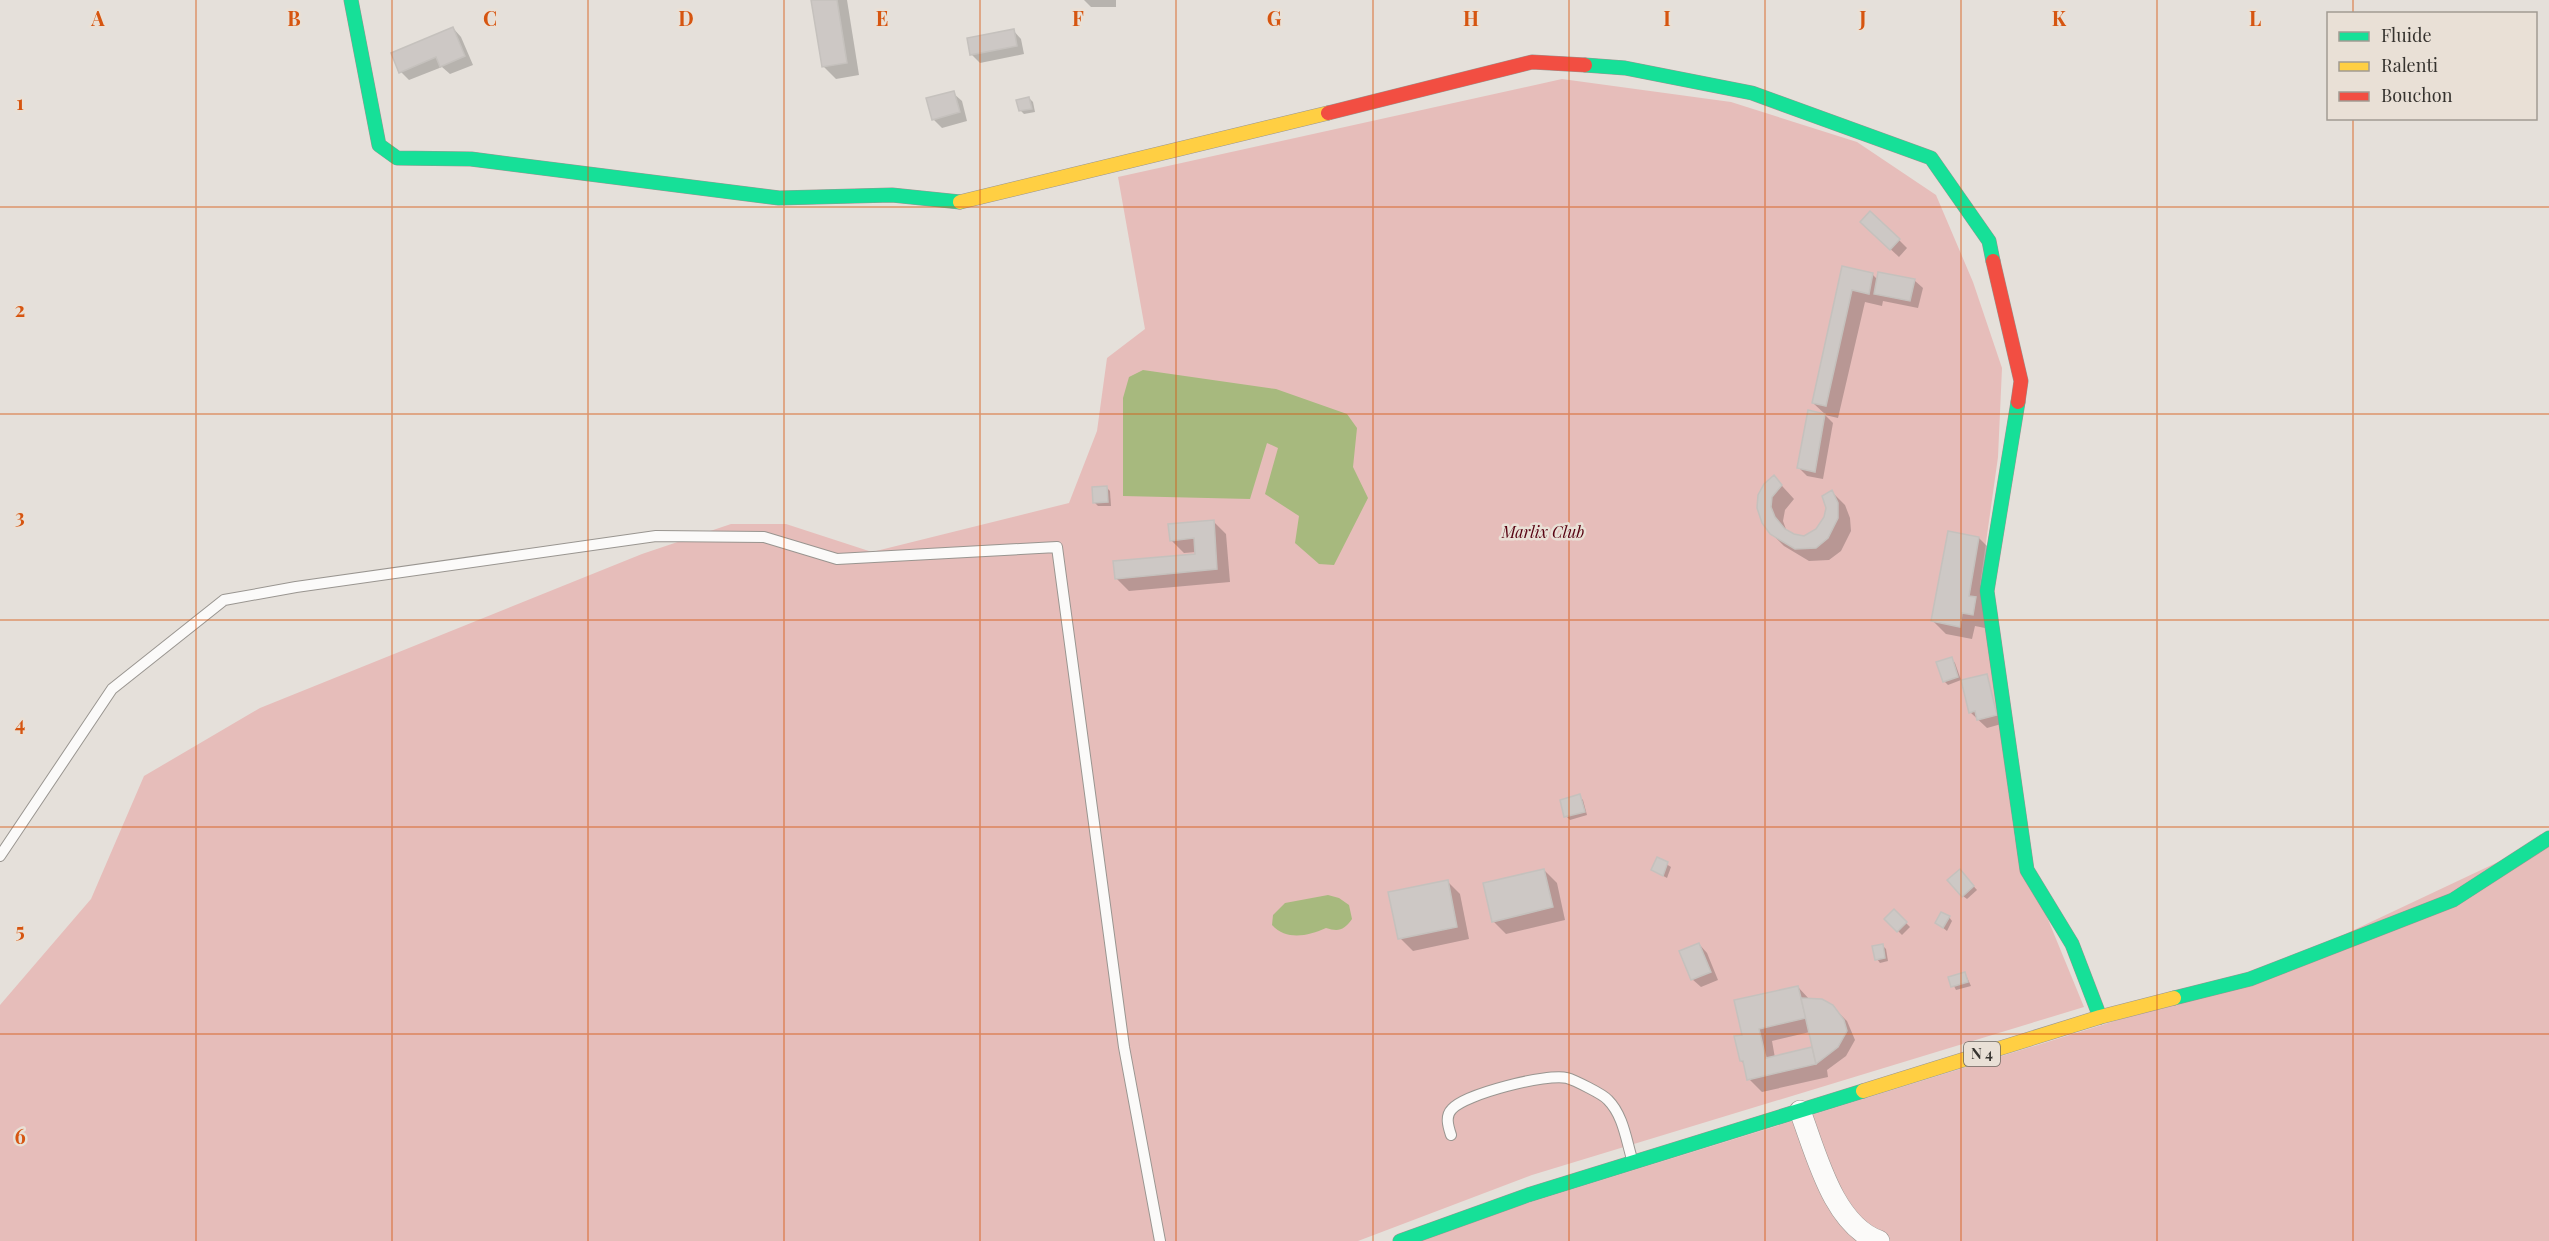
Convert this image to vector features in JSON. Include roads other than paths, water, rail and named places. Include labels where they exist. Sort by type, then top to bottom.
[{"type":"street","points":[[351,0],[379,145],[397,158],[471,159],[779,198],[892,195],[959,202],[1222,140],[1532,62],[1625,68],[1752,93],[1931,158],[1989,241],[2021,381],[1987,591],[2027,870],[2073,944],[2100,1017]]},
{"type":"street","name":"N 4","points":[[1400,1241],[1528,1195],[2100,1017],[2250,979],[2453,900],[2549,838]]},
{"type":"street","points":[[1800,1111],[1835,1200],[1864,1236],[1879,1241]]},
{"type":"lane","points":[[0,856],[112,688],[224,600],[296,586],[656,536],[764,537],[837,559],[1057,547],[1124,1047],[1160,1241]]},
{"type":"lane","points":[[1451,1135],[1447,1124],[1450,1110],[1464,1099],[1537,1079],[1567,1078],[1607,1098],[1620,1116],[1633,1163]]},
{"type":"park label","name":"Marlix Club","points":[[1543,532]]}]
